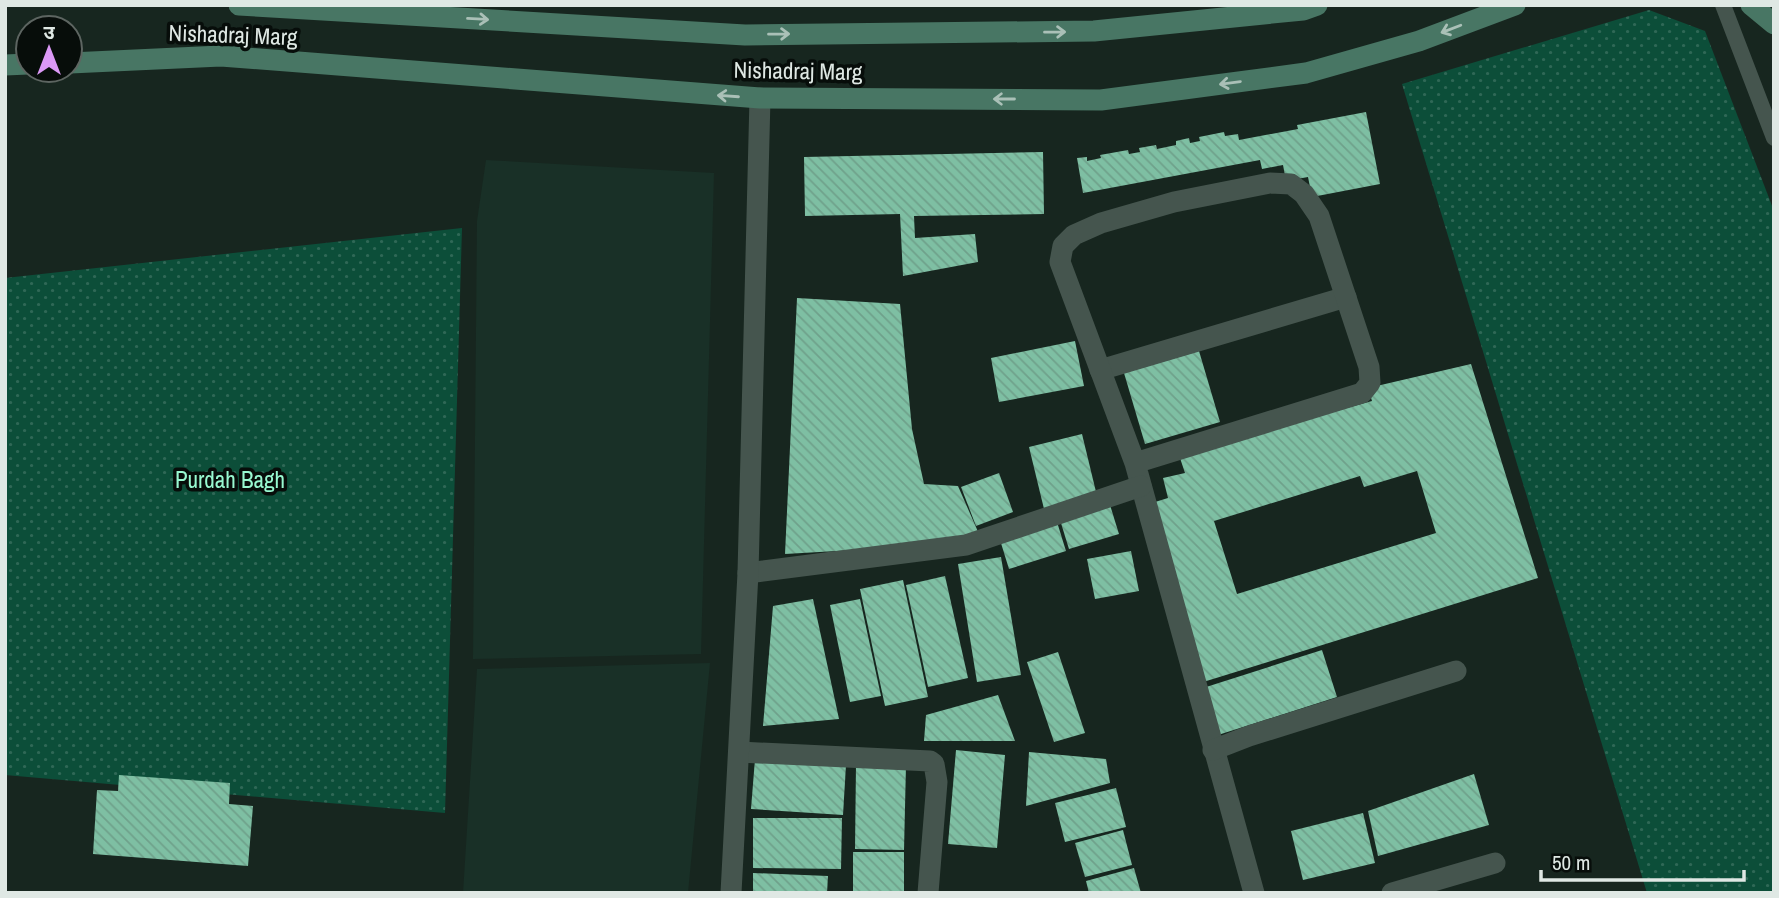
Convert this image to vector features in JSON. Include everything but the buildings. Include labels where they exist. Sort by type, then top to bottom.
[{"type":"main road","name":"Nishadraj Marg","points":[[239,5],[745,35],[1094,31],[1303,10],[1317,5]]},
{"type":"main road","name":"Nishadraj Marg","points":[[84,61],[221,56],[760,98],[1101,100],[1306,73],[1419,41],[1514,5]]},
{"type":"main road","points":[[1751,5],[1774,24]]},
{"type":"street","points":[[731,893],[748,573],[760,98]]},
{"type":"street","points":[[1135,463],[1362,393],[1370,383],[1369,367],[1319,216],[1304,194],[1290,184],[1270,183],[1174,202],[1101,223],[1074,235],[1063,246],[1060,262],[1135,463],[1254,893]]},
{"type":"street","points":[[1100,370],[1346,297]]},
{"type":"street","points":[[748,573],[966,545],[1141,486]]},
{"type":"street","points":[[1213,750],[1249,736],[1456,671]]},
{"type":"street","points":[[739,752],[930,761],[934,764],[937,782],[928,893]]},
{"type":"street","points":[[1392,893],[1495,863]]},
{"type":"lane","points":[[1723,5],[1774,138]]},
{"type":"shaded area","points":[[486,160],[714,173],[701,654],[473,659],[477,221]]},
{"type":"shaded area","points":[[710,663],[688,893],[463,893],[477,669]]},
{"type":"green space","points":[[1649,10],[1705,31],[1774,211],[1774,893],[1647,893],[1402,84]]},
{"type":"green space","name":"Purdah Bagh","points":[[462,228],[445,813],[5,775],[5,278]]}]
